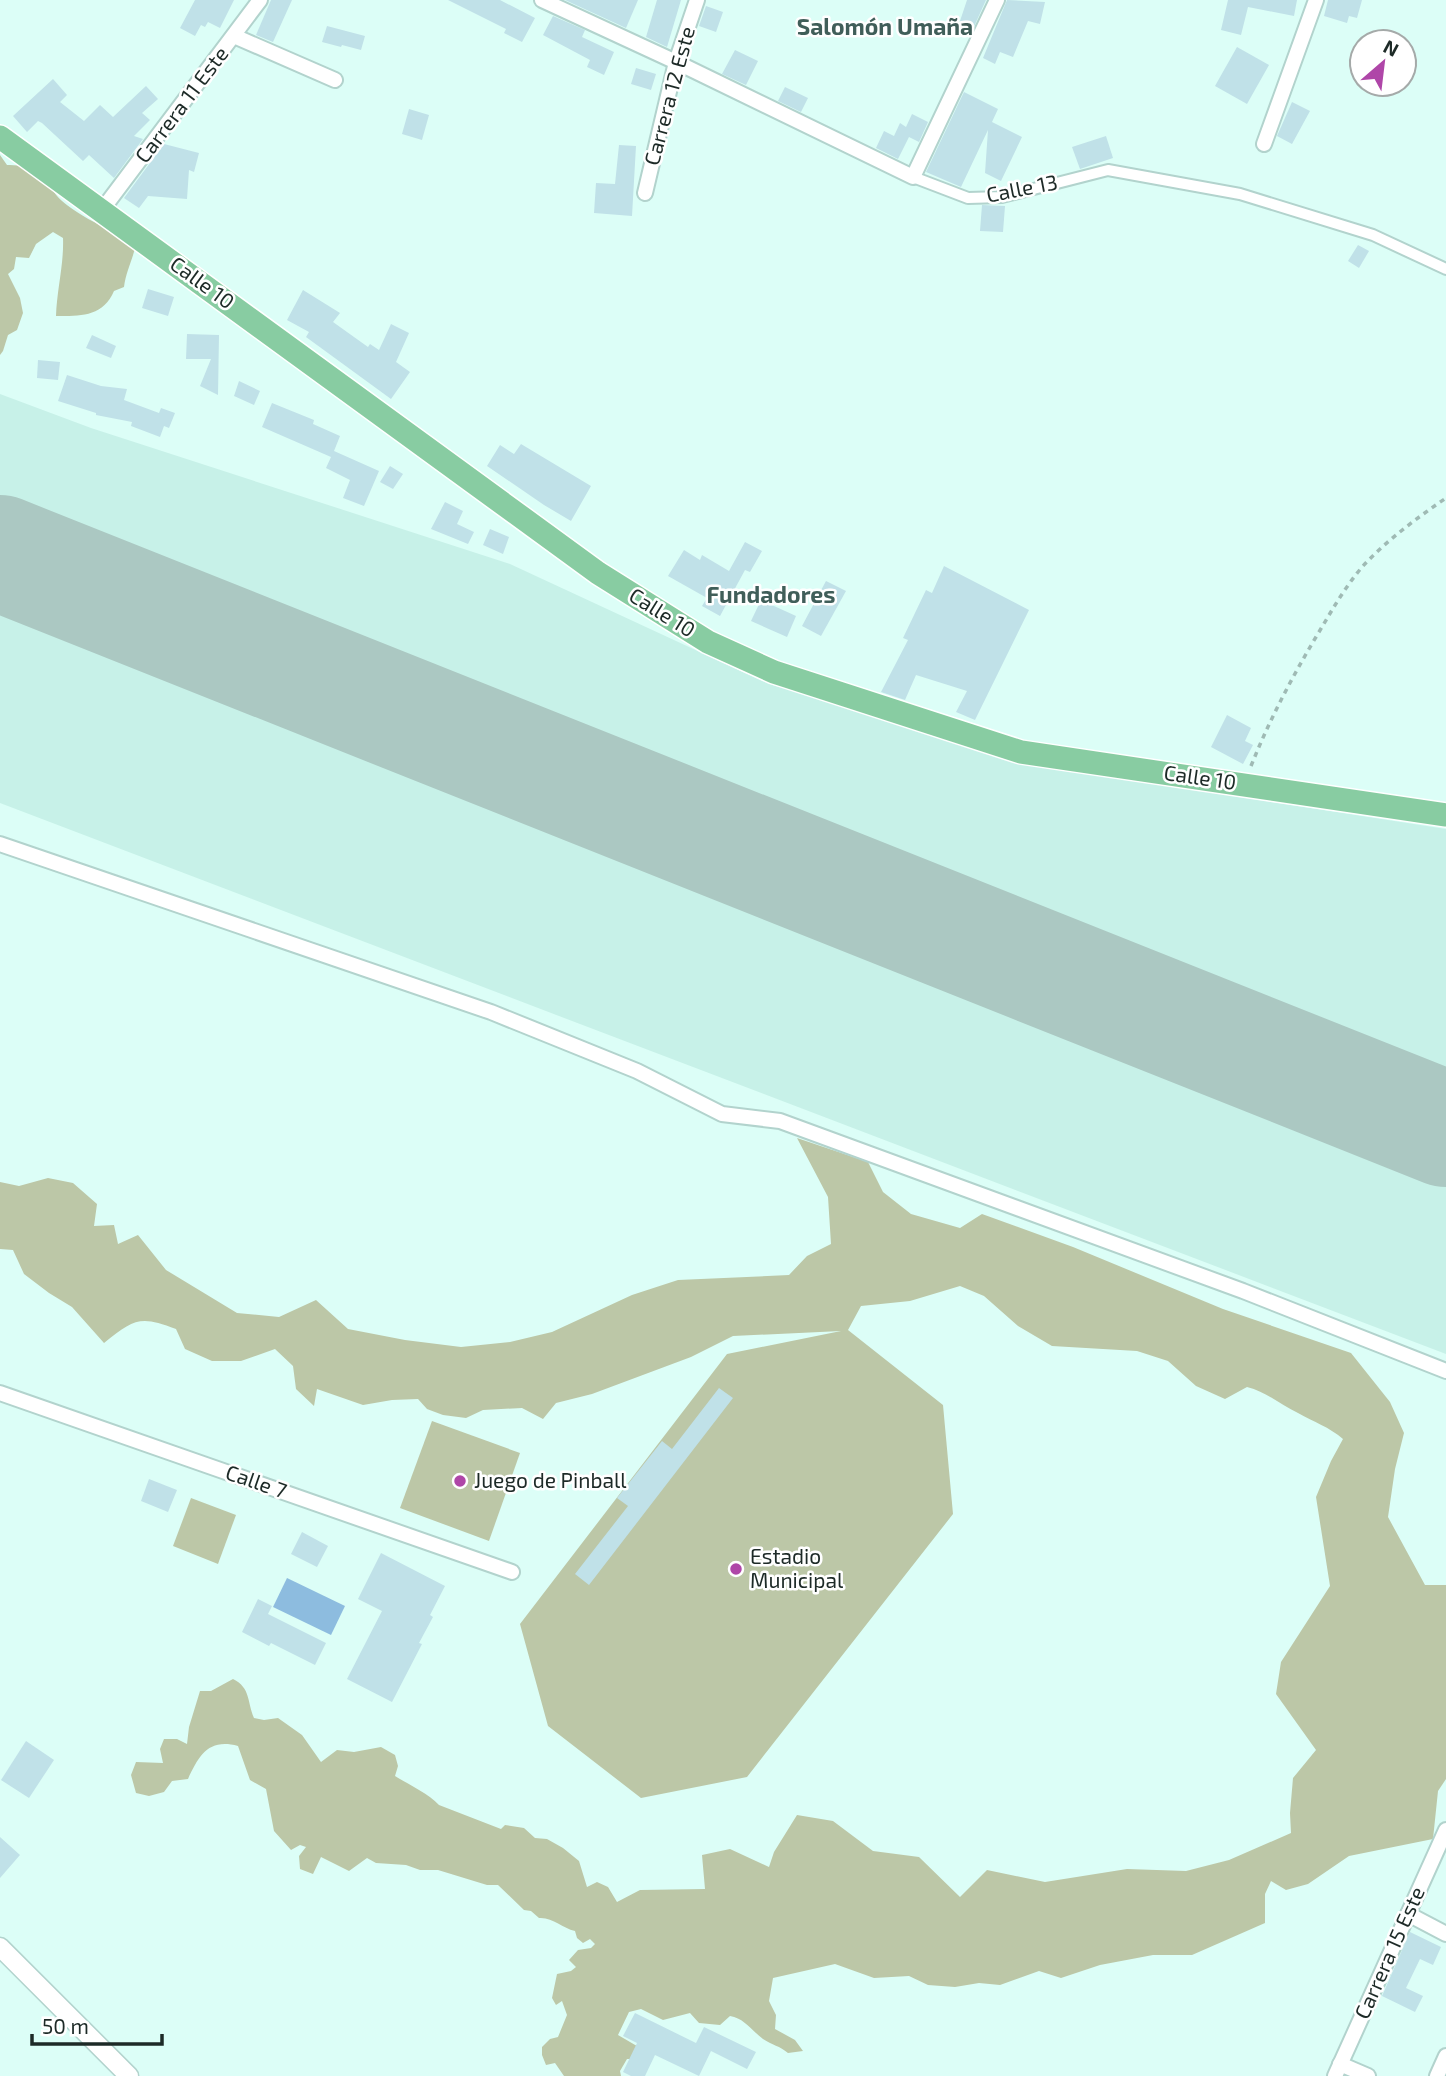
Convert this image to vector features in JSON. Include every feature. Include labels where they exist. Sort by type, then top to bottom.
[{"type":"main road","name":"Calle 10","points":[[0,136],[598,573],[708,642],[774,672],[1021,752],[1446,815]]},
{"type":"street","name":"Carrera 11 Este","points":[[102,210],[260,0]]},
{"type":"street","name":"Calle 13","points":[[542,0],[913,177],[968,198],[1002,197],[1108,170],[1240,194],[1373,234],[1446,269]]},
{"type":"street","name":"Carrera 12 Este","points":[[645,193],[676,62],[697,0]]},
{"type":"street","points":[[913,177],[998,0]]},
{"type":"street","points":[[1264,144],[1316,0]]},
{"type":"street","points":[[234,36],[335,80]]},
{"type":"street","points":[[0,844],[491,1012],[637,1071],[722,1114],[780,1121],[1243,1291],[1446,1371]]},
{"type":"street","name":"Calle 7","points":[[0,1393],[512,1572]]},
{"type":"street","name":"Carrera 15 Este","points":[[1337,2070],[1446,1830]]},
{"type":"street","points":[[1408,1914],[1446,1934]]},
{"type":"street","points":[[0,1947],[129,2076]]},
{"type":"street","points":[[1437,2076],[1446,2056]]},
{"type":"street","points":[[1337,2070],[1368,2076]]},
{"type":"path","points":[[1244,785],[1263,736],[1289,683],[1341,594],[1390,541],[1415,519],[1446,498]]},
{"type":"shaded area","points":[[0,155],[7,165],[16,165],[32,172],[52,187],[64,203],[88,219],[136,244],[124,287],[114,291],[104,306],[82,315],[56,316],[63,238],[53,232],[36,244],[29,258],[16,257],[14,269],[8,274],[20,298],[23,313],[17,330],[8,335],[0,355]]},
{"type":"shaded area","points":[[0,394],[91,428],[510,564],[769,684],[1073,771],[1446,829],[1446,1354],[0,803]]},
{"type":"shaded area","points":[[797,1138],[868,1162],[883,1192],[911,1214],[960,1228],[982,1214],[1073,1247],[1223,1309],[1351,1353],[1390,1402],[1404,1433],[1395,1469],[1388,1517],[1425,1585],[1446,1585],[1446,1779],[1438,1791],[1433,1839],[1349,1856],[1308,1884],[1286,1890],[1271,1881],[1265,1894],[1265,1923],[1192,1955],[1153,1955],[1100,1965],[1061,1978],[1039,1971],[1000,1985],[979,1983],[955,1987],[928,1985],[909,1976],[874,1978],[835,1964],[773,1978],[769,2001],[776,2015],[775,2029],[795,2040],[803,2051],[788,2053],[763,2039],[735,2017],[730,2016],[720,2025],[699,2023],[690,2013],[663,2020],[641,2009],[629,2012],[618,2035],[642,2049],[635,2059],[627,2059],[620,2071],[621,2076],[564,2076],[555,2063],[546,2065],[542,2047],[550,2039],[558,2037],[567,2015],[562,2001],[556,2005],[552,1998],[557,1974],[576,1967],[569,1960],[578,1950],[591,1948],[595,1944],[590,1939],[583,1943],[577,1938],[575,1931],[524,1910],[498,1885],[487,1885],[438,1870],[376,1863],[367,1858],[349,1871],[321,1857],[313,1874],[300,1869],[299,1856],[306,1847],[300,1845],[291,1850],[274,1831],[266,1789],[250,1780],[238,1746],[220,1744],[206,1750],[188,1779],[172,1781],[164,1792],[149,1796],[136,1793],[131,1775],[136,1762],[163,1763],[160,1749],[164,1739],[177,1739],[187,1744],[189,1727],[200,1691],[211,1691],[233,1679],[246,1691],[254,1718],[278,1718],[302,1735],[321,1762],[337,1750],[354,1752],[381,1747],[395,1755],[398,1766],[395,1776],[439,1805],[501,1829],[505,1825],[524,1828],[535,1838],[547,1839],[579,1861],[587,1887],[597,1882],[608,1887],[617,1902],[640,1890],[705,1889],[702,1855],[730,1849],[769,1867],[774,1852],[797,1815],[833,1821],[873,1851],[919,1857],[960,1897],[987,1870],[1045,1882],[1127,1869],[1186,1871],[1229,1860],[1291,1833],[1293,1778],[1316,1750],[1276,1694],[1281,1662],[1330,1586],[1316,1497],[1343,1439],[1261,1392],[1247,1387],[1225,1399],[1196,1386],[1168,1361],[1137,1351],[1052,1346],[1018,1326],[984,1296],[960,1286],[910,1301],[861,1306],[848,1330],[943,1405],[953,1514],[747,1777],[641,1798],[548,1726],[520,1624],[727,1354],[841,1331],[733,1336],[691,1357],[592,1394],[556,1403],[543,1419],[522,1408],[483,1410],[466,1418],[443,1415],[427,1409],[418,1399],[363,1405],[317,1389],[314,1406],[296,1389],[293,1366],[275,1349],[241,1361],[212,1361],[185,1349],[176,1329],[145,1321],[130,1324],[104,1343],[72,1307],[24,1274],[13,1250],[0,1249],[0,1182],[19,1186],[48,1178],[73,1183],[97,1204],[94,1226],[114,1225],[118,1244],[138,1235],[166,1270],[237,1313],[279,1317],[316,1300],[348,1329],[461,1347],[510,1342],[552,1332],[632,1295],[678,1280],[789,1275],[807,1256],[831,1244],[828,1197]]},
{"type":"shaded area","name":"Juego de Pinball","points":[[432,1421],[520,1453],[489,1541],[400,1508]]},
{"type":"shaded area","points":[[191,1498],[236,1515],[218,1564],[173,1546]]},
{"type":"water","points":[[287,1578],[345,1606],[331,1635],[273,1607]]},
{"type":"building","points":[[195,0],[234,0],[220,28],[208,22],[205,27],[201,25],[195,36],[180,28]]},
{"type":"building","points":[[271,0],[292,0],[273,42],[256,35]]},
{"type":"building","points":[[448,0],[500,0],[535,18],[522,42],[504,33],[506,29]]},
{"type":"building","points":[[565,0],[638,0],[626,28]]},
{"type":"building","points":[[657,0],[681,0],[667,47],[646,37]]},
{"type":"building","points":[[967,0],[986,0],[972,31],[958,27]]},
{"type":"building","points":[[1007,0],[1045,2],[1040,24],[1028,21],[1013,57],[1000,52],[995,64],[983,58]]},
{"type":"building","points":[[1228,0],[1297,0],[1294,16],[1248,7],[1241,35],[1221,30]]},
{"type":"building","points":[[1328,0],[1362,0],[1357,18],[1349,16],[1347,23],[1324,16]]},
{"type":"building","points":[[706,6],[723,12],[716,32],[699,26]]},
{"type":"building","points":[[553,16],[585,30],[582,37],[614,52],[604,75],[587,67],[590,60],[543,35]]},
{"type":"building","points":[[327,26],[365,36],[361,50],[322,42]]},
{"type":"building","points":[[1237,47],[1269,65],[1247,104],[1215,86]]},
{"type":"building","points":[[735,50],[758,61],[746,85],[722,74]]},
{"type":"building","points":[[636,68],[656,74],[651,90],[631,84]]},
{"type":"building","points":[[53,79],[67,95],[60,102],[84,121],[100,105],[113,117],[146,86],[158,99],[142,113],[150,120],[134,136],[143,139],[114,178],[89,155],[83,161],[42,123],[38,121],[27,132],[13,116]]},
{"type":"building","points":[[785,87],[808,98],[801,112],[778,101]]},
{"type":"building","points":[[964,92],[998,109],[992,122],[1022,137],[1001,181],[985,173],[988,130],[961,187],[926,172]]},
{"type":"building","points":[[1292,102],[1310,111],[1292,144],[1277,136]]},
{"type":"building","points":[[409,109],[429,115],[422,140],[402,134]]},
{"type":"building","points":[[912,114],[928,122],[919,142],[909,137],[898,159],[876,148],[884,131],[894,136],[900,123],[906,127]]},
{"type":"building","points":[[1106,136],[1113,158],[1080,169],[1072,147]]},
{"type":"building","points":[[164,144],[199,153],[194,172],[189,170],[187,199],[148,196],[139,208],[124,198]]},
{"type":"building","points":[[619,145],[636,146],[632,216],[594,213],[596,183],[615,184]]},
{"type":"building","points":[[982,205],[1005,206],[1003,232],[980,231]]},
{"type":"building","points":[[1358,245],[1369,251],[1359,268],[1348,261]]},
{"type":"building","points":[[148,289],[174,297],[168,316],[142,308]]},
{"type":"building","points":[[303,290],[340,313],[333,322],[368,347],[370,344],[379,350],[391,324],[409,333],[396,362],[410,372],[391,399],[306,337],[309,332],[287,320]]},
{"type":"building","points":[[187,334],[219,335],[218,395],[200,386],[211,359],[186,359]]},
{"type":"building","points":[[92,335],[116,346],[111,358],[86,348]]},
{"type":"building","points":[[38,360],[60,362],[58,380],[37,378]]},
{"type":"building","points":[[67,375],[101,386],[127,389],[124,400],[159,413],[161,408],[175,413],[169,428],[164,426],[160,437],[131,426],[132,422],[96,415],[58,401]]},
{"type":"building","points":[[239,381],[260,391],[254,405],[234,396]]},
{"type":"building","points":[[272,403],[314,420],[313,424],[340,436],[334,451],[379,471],[364,506],[343,498],[350,480],[326,468],[331,457],[262,427]]},
{"type":"building","points":[[521,444],[591,486],[571,521],[487,466],[500,445],[514,454]]},
{"type":"building","points":[[390,466],[403,474],[393,489],[380,482]]},
{"type":"building","points":[[445,502],[463,511],[457,524],[474,532],[468,544],[431,529]]},
{"type":"building","points":[[490,529],[509,537],[503,554],[483,545]]},
{"type":"building","points":[[745,542],[762,551],[750,572],[745,570],[720,616],[702,606],[707,598],[668,576],[684,550],[700,560],[702,555],[729,571]]},
{"type":"building","points":[[944,566],[1029,610],[975,720],[956,712],[967,691],[916,675],[905,700],[881,692],[908,640],[903,638],[926,590],[932,593]]},
{"type":"building","points":[[826,581],[846,591],[821,636],[802,626]]},
{"type":"building","points":[[761,600],[796,616],[787,637],[751,621]]},
{"type":"building","points":[[1227,715],[1251,728],[1245,741],[1253,745],[1243,764],[1211,747]]},
{"type":"building","points":[[719,1388],[733,1398],[589,1585],[575,1574],[628,1506],[617,1498],[662,1441],[672,1449]]},
{"type":"building","points":[[149,1479],[177,1490],[168,1512],[141,1501]]},
{"type":"building","points":[[302,1532],[328,1546],[317,1567],[291,1554]]},
{"type":"building","points":[[381,1553],[445,1586],[430,1615],[433,1617],[419,1643],[422,1644],[392,1702],[347,1679],[382,1611],[358,1599]]},
{"type":"building","points":[[258,1599],[272,1606],[268,1614],[326,1643],[315,1665],[242,1632]]},
{"type":"building","points":[[26,1741],[54,1760],[29,1798],[1,1780]]},
{"type":"building","points":[[0,1837],[20,1855],[0,1878]]},
{"type":"building","points":[[1410,1932],[1441,1947],[1433,1965],[1420,1959],[1406,1988],[1423,1996],[1415,2012],[1382,1996]]},
{"type":"building","points":[[635,2013],[696,2043],[704,2027],[756,2052],[747,2069],[711,2051],[699,2076],[655,2055],[645,2076],[631,2076],[623,2072],[637,2043],[623,2036]]},
{"type":"runway","points":[[0,553],[1446,1129]]},
{"type":"place","name":"Juego de Pinball","points":[[460,1481]]},
{"type":"place","name":"Estadio Municipal","points":[[736,1569]]},
{"type":"district","name":"Salomón Umaña","points":[[885,27]]},
{"type":"district","name":"Fundadores","points":[[771,595]]}]
